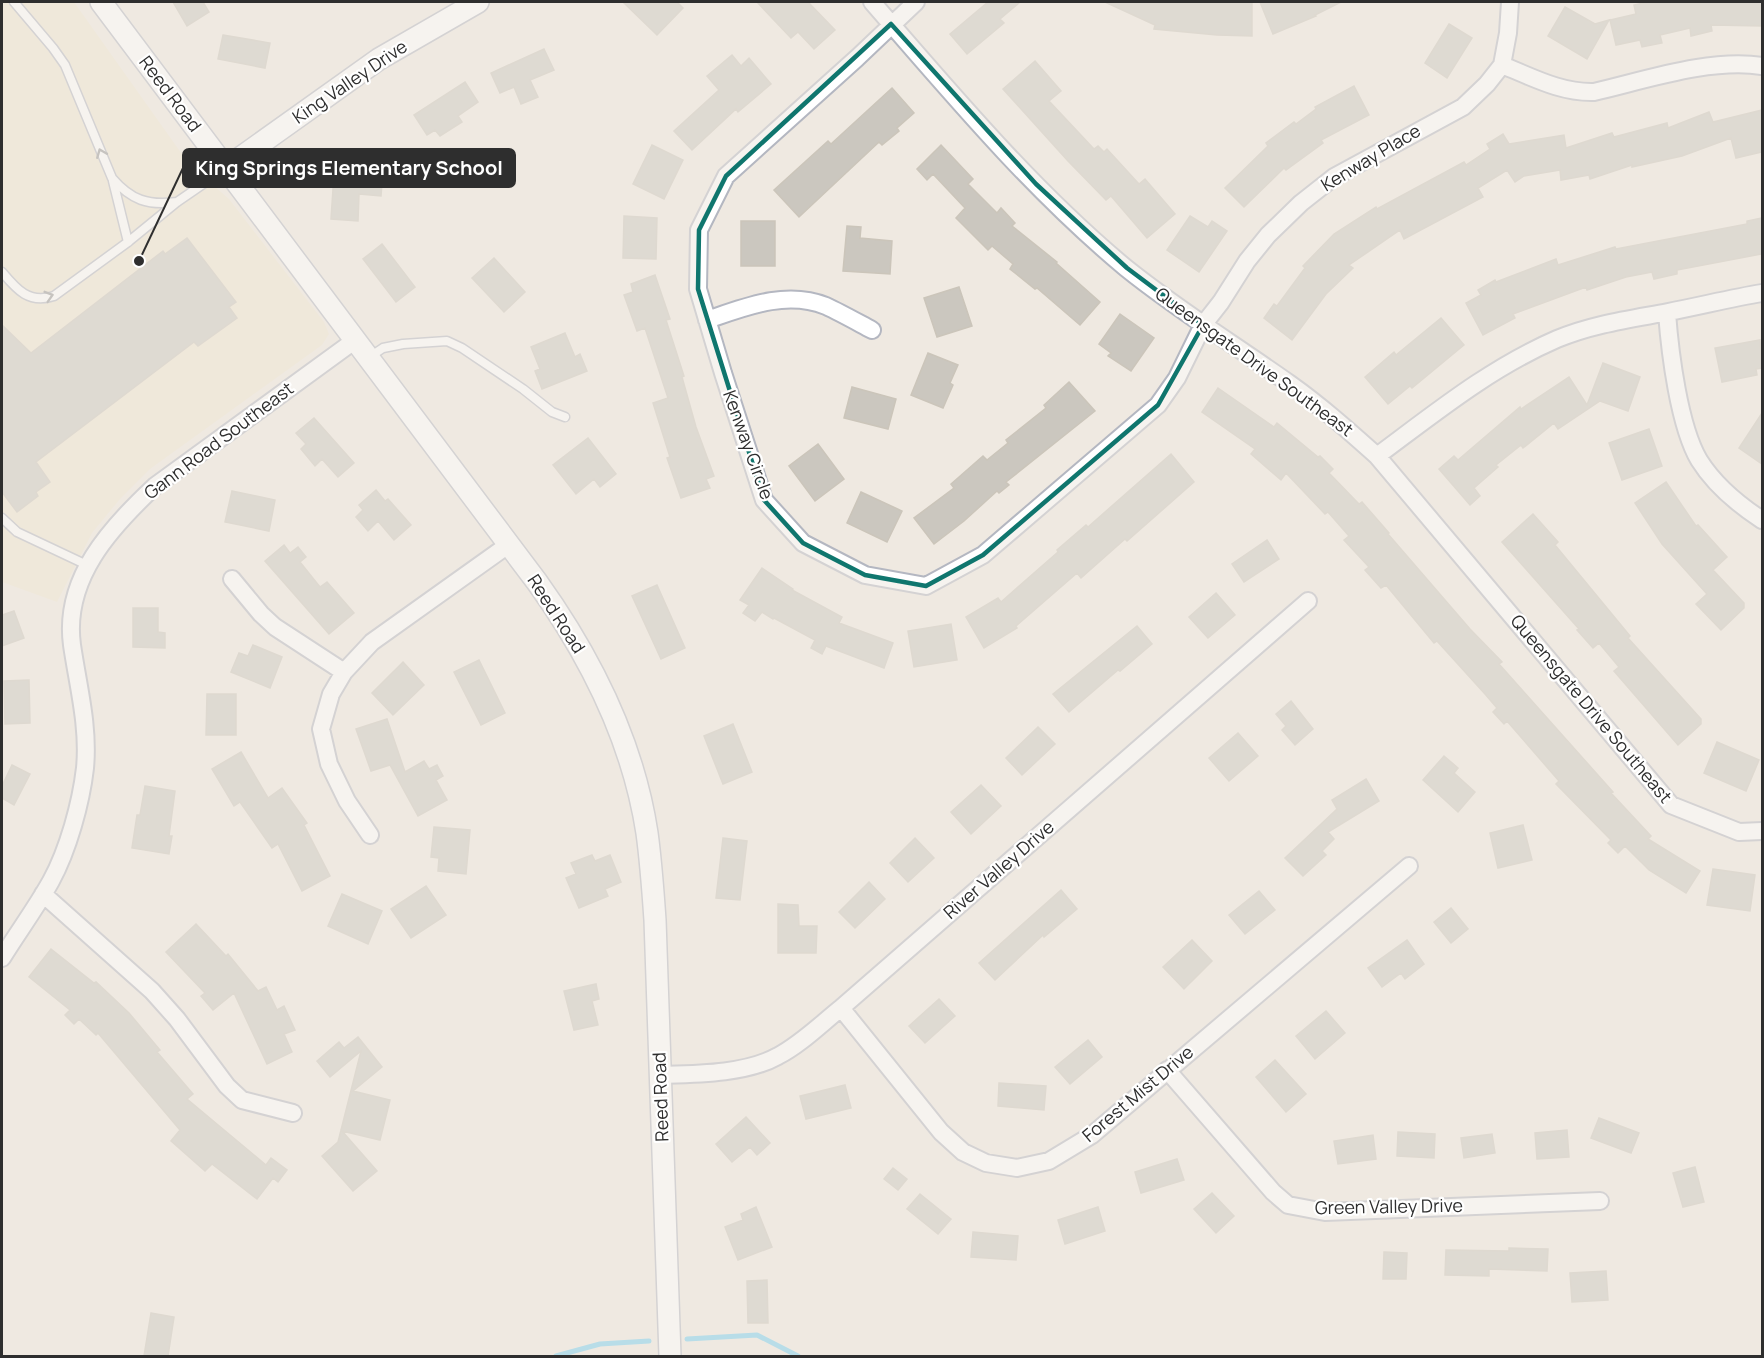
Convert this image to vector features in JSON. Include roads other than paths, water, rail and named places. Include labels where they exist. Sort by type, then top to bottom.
[{"type":"street","name":"Reed Road","points":[[101,2],[565,621],[615,721],[629,762],[646,831],[652,876],[670,1356]]},
{"type":"street","name":"King Valley Drive","points":[[226,168],[379,59],[478,2]]},
{"type":"street","name":"Queensgate Drive Southeast","points":[[872,2],[934,75],[1036,184],[1074,221],[1127,268],[1203,325],[1290,384],[1377,456],[1671,805],[1740,832],[1762,831]]},
{"type":"street","name":"Kenway Circle","points":[[915,2],[857,58],[726,176],[699,230],[698,289],[764,500],[802,543],[865,575],[926,586],[983,555],[1143,419],[1158,405],[1177,378]]},
{"type":"street","name":"Kenway Place","points":[[1177,378],[1203,325],[1221,302],[1247,261],[1268,235],[1301,203],[1334,177],[1463,107],[1487,84],[1502,65],[1508,33],[1510,2]]},
{"type":"street","points":[[1502,65],[1555,87],[1579,92],[1594,92],[1719,64],[1741,63],[1762,66]]},
{"type":"street","points":[[1377,456],[1497,369],[1558,339],[1613,322],[1762,293]]},
{"type":"street","points":[[707,320],[754,305],[788,298],[824,305],[872,330]]},
{"type":"street","points":[[1667,313],[1670,351],[1691,444],[1700,462],[1723,489],[1762,520]]},
{"type":"street","name":"Gann Road Southeast","points":[[2,958],[58,867],[81,793],[85,768],[84,717],[72,646],[71,621],[77,586],[87,565],[131,510],[155,486],[354,341]]},
{"type":"street","points":[[370,835],[337,783],[324,746],[321,729],[331,694],[344,672],[372,642],[508,544]]},
{"type":"street","points":[[232,579],[275,627],[344,672]]},
{"type":"street","name":"River Valley Drive","points":[[660,1075],[759,1065],[786,1051],[841,1008],[1308,601]]},
{"type":"street","name":"Forest Mist Drive","points":[[841,1008],[941,1132],[963,1152],[986,1163],[1017,1168],[1049,1161],[1092,1135],[1409,866]]},
{"type":"street","points":[[43,894],[152,991],[177,1019],[227,1086],[242,1100],[294,1113]]},
{"type":"street","name":"Green Valley Drive","points":[[1167,1070],[1273,1192],[1288,1205],[1325,1212],[1600,1201]]},
{"type":"lane","points":[[14,2],[65,65],[112,178],[128,242]]},
{"type":"lane","points":[[2,272],[22,294],[33,299],[54,296],[128,242],[177,202],[226,168]]},
{"type":"lane","points":[[112,178],[123,191],[144,201],[177,202]]},
{"type":"lane","points":[[368,358],[383,348],[447,341],[462,348],[524,389],[552,412],[565,417]]},
{"type":"lane","points":[[2,518],[17,532],[87,565]]},
{"type":"waterway","points":[[687,1339],[757,1335],[798,1356]]},
{"type":"waterway","points":[[556,1356],[600,1344],[649,1341]]},
{"type":"place","name":"King Springs Elementary School","points":[[139,261]]}]
